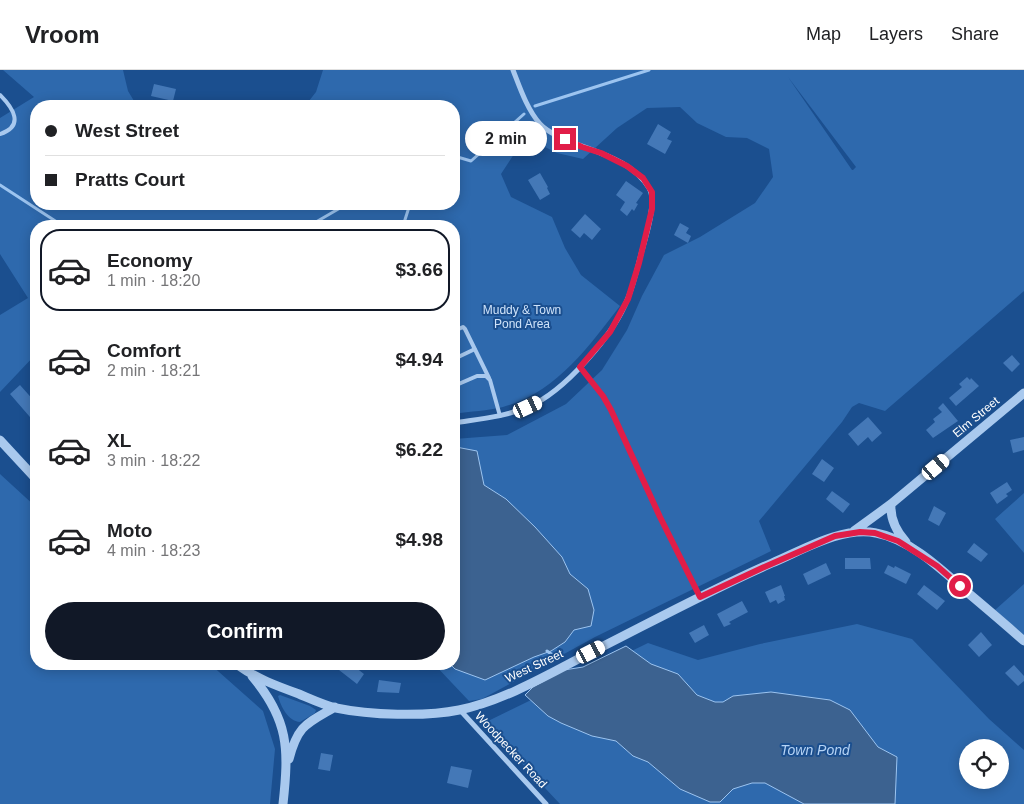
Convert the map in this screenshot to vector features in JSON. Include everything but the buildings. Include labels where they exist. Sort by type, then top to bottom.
[{"type":"street","points":[[460,422],[500,416],[516,412],[537,403],[558,388],[580,367],[610,332],[628,299],[652,209],[652,192],[643,178],[627,166],[601,153],[582,147],[549,132],[541,124],[526,102],[513,70]]},
{"type":"street","name":"Elm Street","points":[[849,533],[865,524],[891,504],[1024,393]]},
{"type":"street","points":[[0,440],[30,472]]},
{"type":"street","name":"West Street","points":[[891,504],[891,516],[894,526],[913,550]]},
{"type":"street","name":"West Street","points":[[244,670],[249,674],[335,707],[390,714],[460,710],[501,696],[543,677],[700,597],[798,552],[835,536],[867,532],[883,535],[913,550],[942,571],[1024,641]]},
{"type":"street","points":[[249,674],[268,697],[282,725],[286,744],[283,804]]},
{"type":"street","points":[[286,774],[293,745],[301,729],[335,707]]},
{"type":"street","name":"Woodpecker Road","points":[[460,710],[546,804]]},
{"type":"lane","points":[[0,96],[10,104],[15,116],[11,128],[0,134]]},
{"type":"lane","points":[[460,329],[464,328],[490,380],[500,416]]},
{"type":"lane","points":[[460,356],[475,349]]},
{"type":"lane","points":[[580,367],[603,396],[611,410],[660,517],[700,597]]},
{"type":"lane","points":[[460,383],[480,375],[486,376],[490,380]]},
{"type":"green space","name":"Muddy & Town Pond Area","points":[[3,70],[123,70],[128,91],[133,100],[30,100],[30,210],[460,210],[460,100],[310,100],[316,92],[323,70],[1024,70],[1024,291],[885,411],[859,403],[852,407],[842,422],[759,521],[771,551],[595,637],[482,699],[469,701],[440,670],[460,670],[460,439],[507,435],[566,404],[602,370],[627,330],[642,296],[664,255],[700,237],[755,203],[773,177],[769,149],[747,138],[726,137],[697,123],[680,107],[647,108],[617,128],[583,159],[557,153],[533,141],[520,145],[501,174],[511,197],[552,217],[565,248],[581,275],[620,306],[570,366],[540,391],[503,407],[460,413],[460,220],[30,220],[30,360],[0,392],[0,315],[28,298],[0,254],[0,118],[34,97]],"holes":[[[788,77],[856,167],[852,170]]]},
{"type":"green space","points":[[0,474],[30,502],[30,670],[217,670],[263,711],[275,749],[270,804],[0,804]]},
{"type":"green space","points":[[1024,493],[1024,553],[995,519]]},
{"type":"green space","points":[[1024,584],[1024,636],[995,610]]},
{"type":"green space","points":[[857,624],[912,639],[989,719],[1024,750],[1024,804],[560,804],[484,723],[648,643],[698,660],[760,644]]},
{"type":"green space","points":[[280,695],[310,706],[316,710],[315,713],[300,722],[292,719],[281,705],[278,696]]},
{"type":"water","points":[[460,448],[477,451],[484,485],[506,499],[562,557],[570,574],[588,589],[594,610],[591,626],[574,630],[565,642],[551,651],[485,680],[458,670],[460,670]]},
{"type":"water","name":"Town Pond","points":[[626,646],[651,664],[678,674],[697,695],[715,702],[723,702],[733,696],[771,692],[830,700],[850,710],[878,747],[897,757],[895,804],[804,804],[765,783],[752,783],[733,789],[720,802],[710,802],[680,789],[648,762],[633,756],[616,741],[592,736],[548,716],[525,695],[533,687],[564,670],[583,667]]},
{"type":"waterway","points":[[535,106],[649,70]]},
{"type":"waterway","points":[[460,158],[471,161],[524,114]]},
{"type":"waterway","points":[[0,185],[30,205]]},
{"type":"waterway","points":[[38,210],[54,220]]},
{"type":"waterway","points":[[319,220],[337,210]]},
{"type":"waterway","points":[[405,220],[408,210]]},
{"type":"waterway","points":[[547,651],[558,659]]},
{"type":"route","points":[[565,139],[601,153],[627,166],[643,178],[652,192],[652,209],[628,299],[610,332],[580,367],[603,396],[611,410],[660,517],[700,597],[835,536],[860,532],[891,537],[925,557],[960,586]]}]
